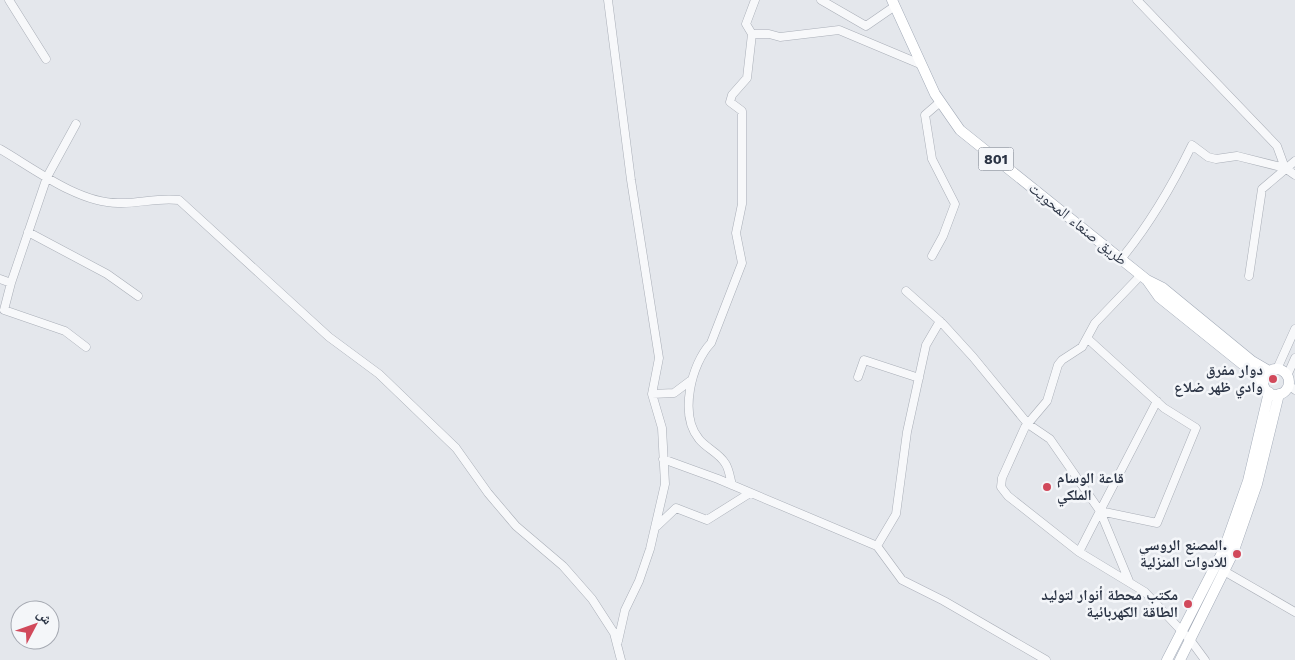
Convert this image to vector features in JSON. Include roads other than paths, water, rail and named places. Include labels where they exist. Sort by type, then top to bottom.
[{"type":"main road","name":"طريق صنعاء المحويت","points":[[893,3],[920,64],[940,102],[960,130],[1144,277],[1163,288],[1252,361],[1273,370],[1290,384]]},
{"type":"main road","name":"طريق صنعاء المحويت","points":[[1144,277],[1159,297],[1251,371],[1270,390]]},
{"type":"main road","points":[[1180,660],[1191,641],[1232,553],[1257,484],[1270,390],[1264,379],[1273,370]]},
{"type":"main road","points":[[1270,390],[1283,393],[1290,384]]},
{"type":"main road","points":[[1167,660],[1224,549],[1248,480],[1270,390]]},
{"type":"street","points":[[9,0],[46,59]]},
{"type":"street","points":[[608,0],[631,180],[659,358],[652,394],[662,428],[665,484],[657,526],[639,581],[625,610],[617,646]]},
{"type":"street","points":[[732,484],[725,462],[699,439],[691,424],[690,381],[702,353],[711,343],[742,263],[736,233],[742,204],[742,111],[730,102],[732,95],[747,78],[752,34],[746,24],[756,0]]},
{"type":"street","points":[[821,0],[866,26],[893,3]]},
{"type":"street","points":[[1137,0],[1277,146],[1285,168]]},
{"type":"street","points":[[752,34],[769,34],[780,37],[839,30],[920,64]]},
{"type":"street","points":[[932,256],[943,236],[955,204],[932,159],[928,144],[925,115],[940,102]]},
{"type":"street","points":[[76,124],[48,177],[11,283],[4,310],[65,331],[86,347]]},
{"type":"street","points":[[1121,259],[1147,226],[1171,188],[1192,145],[1208,157],[1216,159],[1237,156],[1285,168],[1295,175]]},
{"type":"street","points":[[0,149],[48,177],[97,201],[118,204],[163,198],[179,200],[329,336],[379,374],[456,448],[488,493],[516,526],[563,566],[592,599],[614,633],[621,660]]},
{"type":"street","points":[[1250,276],[1262,189],[1295,161]]},
{"type":"street","points":[[28,232],[107,274],[138,296]]},
{"type":"street","points":[[1144,277],[1095,323],[1088,339],[1079,350],[1060,362],[1045,405],[1028,424],[1003,476],[1002,487],[1008,496],[1079,552],[1129,581],[1151,598],[1191,641],[1205,660]]},
{"type":"street","points":[[0,279],[11,283]]},
{"type":"street","points":[[906,291],[940,321],[973,357],[1028,424],[1050,439],[1100,511],[1129,581]]},
{"type":"street","points":[[877,546],[896,514],[907,432],[926,345],[940,321]]},
{"type":"street","points":[[1273,370],[1295,329]]},
{"type":"street","points":[[1088,339],[1157,401],[1196,428],[1158,523],[1100,511]]},
{"type":"street","points":[[1290,384],[1295,358]]},
{"type":"street","points":[[858,377],[864,360],[919,378]]},
{"type":"street","points":[[652,394],[674,392],[690,381]]},
{"type":"street","points":[[1079,552],[1157,401]]},
{"type":"street","points":[[663,459],[732,484],[877,546],[902,580],[944,601],[1046,660]]},
{"type":"street","points":[[657,526],[676,508],[707,520],[750,493]]},
{"type":"street","points":[[1224,571],[1295,612]]},
{"type":"place","name":"دوار مفرق وادي ظهر ضلاع","points":[[1273,379]]},
{"type":"place","name":"قاعة الوسام الملكي","points":[[1047,487]]},
{"type":"place","name":"المصنع الروسي. للادوات المنزلية","points":[[1237,554]]},
{"type":"place","name":"مكتب محطة أنوار لتوليد الطاقة الكهربائية","points":[[1188,604]]}]
